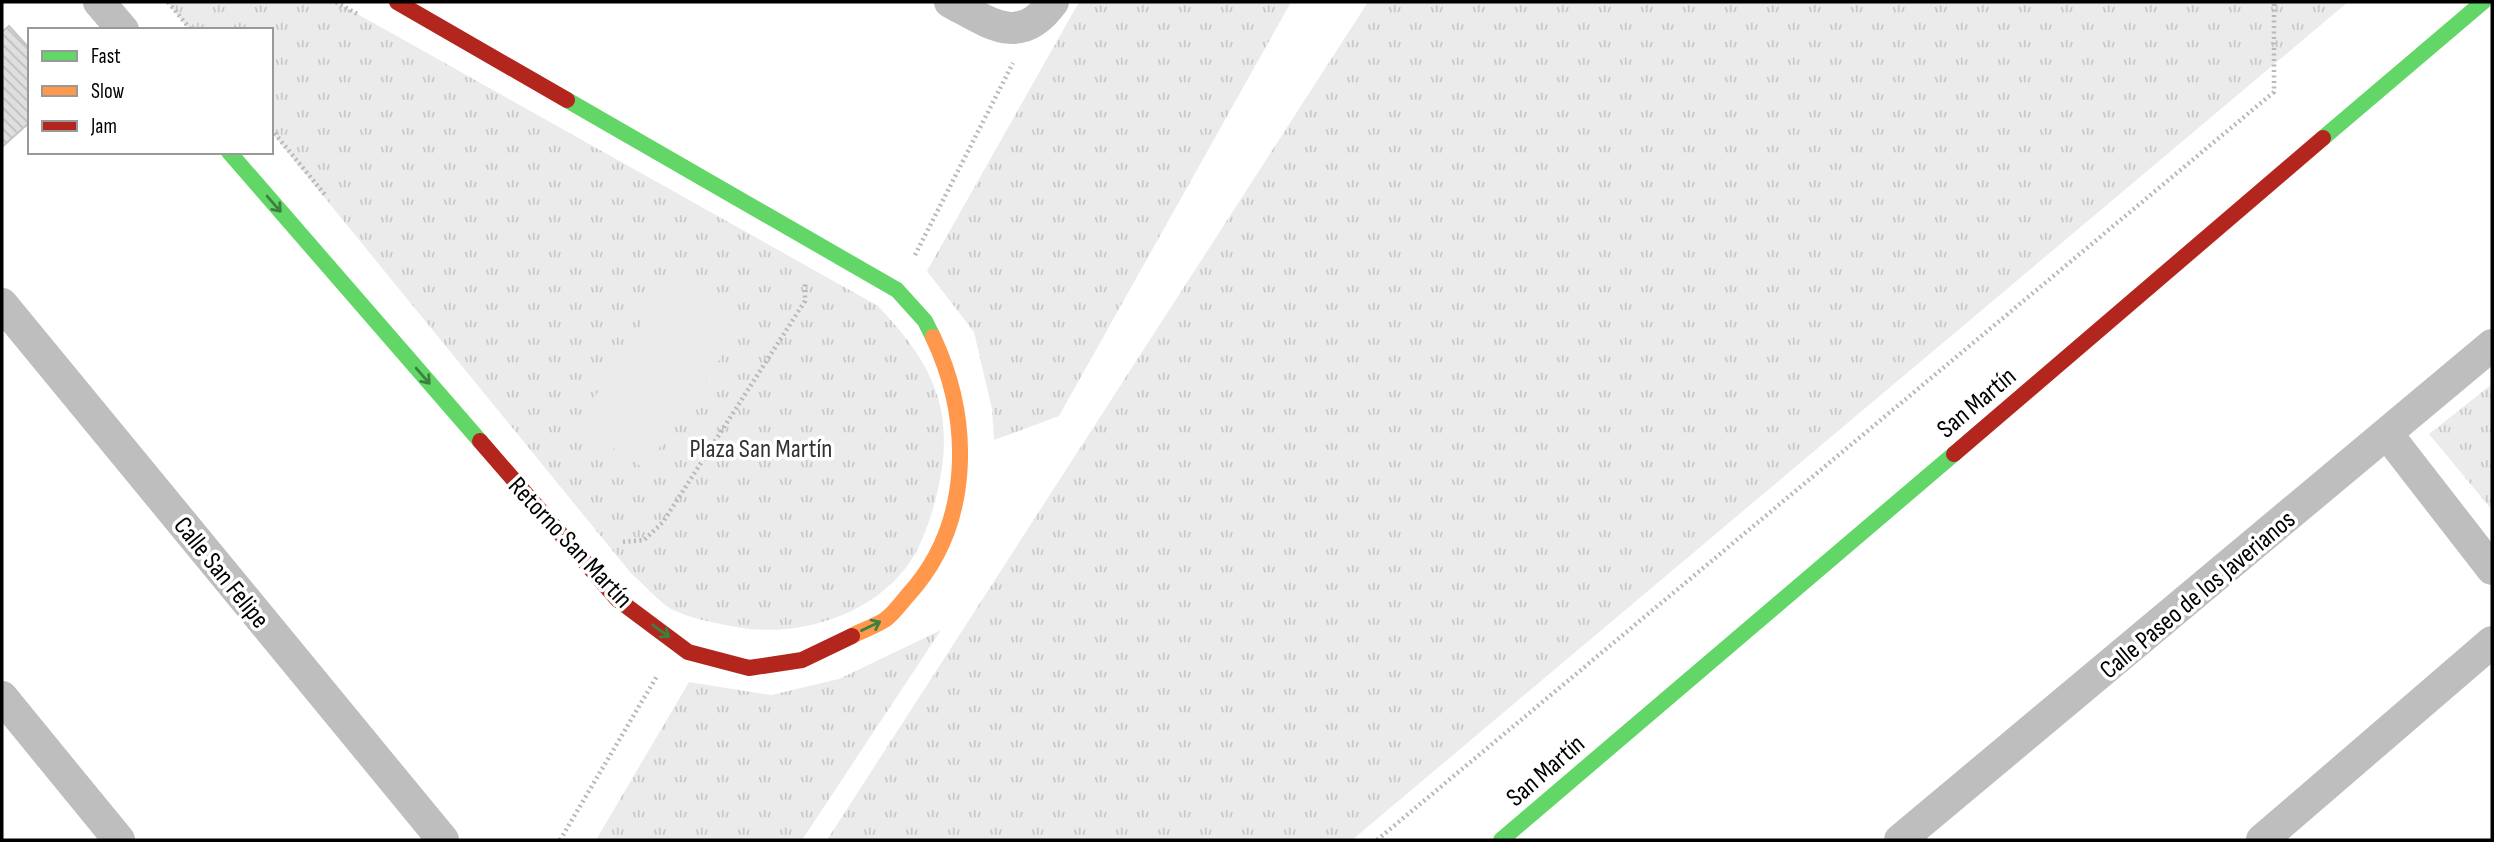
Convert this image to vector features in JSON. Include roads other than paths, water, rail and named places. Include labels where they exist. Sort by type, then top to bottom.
[{"type":"street","points":[[99,2],[121,28]]},
{"type":"street","name":"Retorno San Martín","points":[[231,154],[617,599],[688,652],[749,668],[802,660],[886,619],[921,581],[949,526],[959,489],[960,441],[950,374],[925,321],[897,290],[397,2]]},
{"type":"street","points":[[950,2],[1001,27],[1017,29],[1043,13]]},
{"type":"street","name":"San Martín","points":[[1501,840],[2483,2]]},
{"type":"street","name":"Calle San Felipe","points":[[2,304],[443,840]]},
{"type":"street","name":"Calle Paseo de los Javerianos","points":[[1900,840],[2388,435],[2492,345]]},
{"type":"street","points":[[2388,435],[2492,569]]},
{"type":"street","points":[[2262,840],[2492,642]]},
{"type":"street","points":[[2,697],[120,840]]},
{"type":"park label","name":"Plaza San Martín","points":[[761,448]]}]
